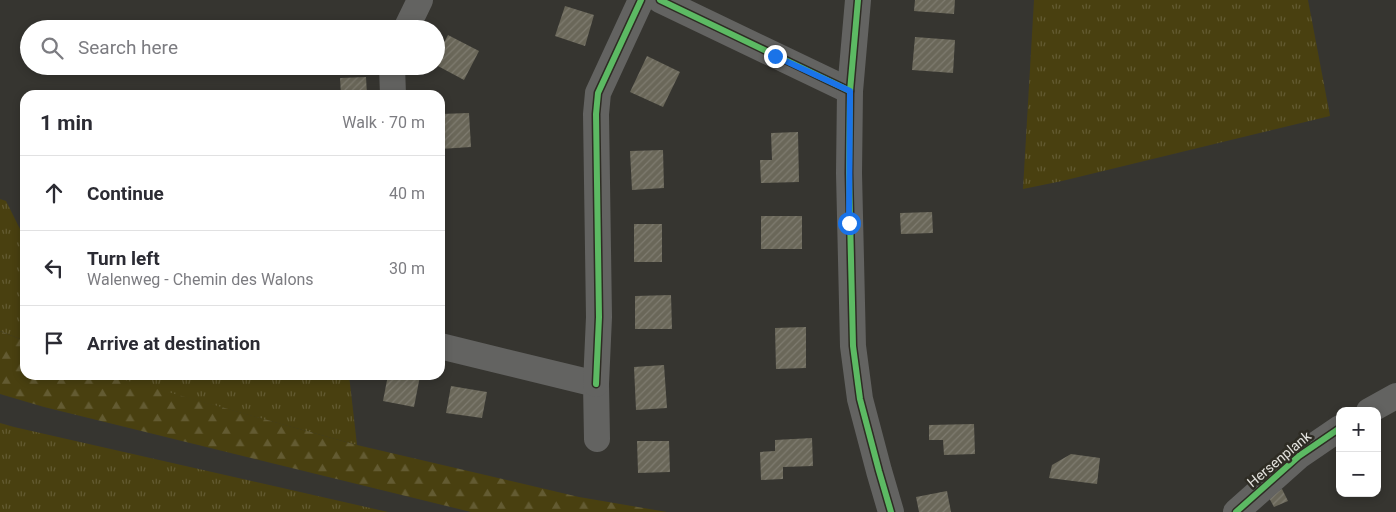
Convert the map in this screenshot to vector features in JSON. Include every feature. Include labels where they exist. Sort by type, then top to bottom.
[{"type":"street","points":[[410,20],[420,0]]},
{"type":"street","points":[[598,439],[596,384],[599,317],[596,114],[598,93],[641,0]]},
{"type":"street","points":[[660,0],[850,91]]},
{"type":"street","points":[[858,0],[850,91],[849,173],[853,346],[860,399],[891,512]]},
{"type":"street","points":[[392,75],[393,90]]},
{"type":"street","points":[[445,347],[596,384]]},
{"type":"street","points":[[1376,407],[1396,396]]},
{"type":"street","name":"Hersenplank","points":[[1236,512],[1299,456],[1336,431]]},
{"type":"green space","points":[[1034,0],[1308,0],[1330,116],[1023,189]]},
{"type":"green space","points":[[0,199],[6,201],[20,229],[20,339],[0,331]]},
{"type":"green space","points":[[0,331],[20,339],[20,380],[125,380],[357,445],[579,497],[667,512],[471,512],[44,407],[0,394]]},
{"type":"green space","points":[[122,380],[350,380],[357,445]]},
{"type":"green space","points":[[0,423],[14,427],[388,512],[0,512]]},
{"type":"building","points":[[915,0],[955,0],[954,14],[914,11]]},
{"type":"building","points":[[565,6],[594,15],[585,46],[555,36]]},
{"type":"building","points":[[448,35],[479,51],[464,80],[445,70],[445,41]]},
{"type":"building","points":[[915,37],[955,40],[953,73],[912,70]]},
{"type":"building","points":[[647,56],[680,72],[663,107],[630,92]]},
{"type":"building","points":[[366,77],[367,90],[341,90],[340,78]]},
{"type":"building","points":[[469,113],[471,147],[445,149],[445,114]]},
{"type":"building","points":[[798,132],[799,182],[761,183],[760,160],[772,160],[771,133]]},
{"type":"building","points":[[663,150],[664,188],[632,190],[630,151]]},
{"type":"building","points":[[932,212],[933,233],[901,234],[900,213]]},
{"type":"building","points":[[761,216],[802,216],[802,249],[761,249]]},
{"type":"building","points":[[634,224],[662,224],[662,262],[634,262]]},
{"type":"building","points":[[671,295],[672,329],[635,329],[635,296]]},
{"type":"building","points":[[806,327],[806,368],[776,369],[775,328]]},
{"type":"building","points":[[664,365],[667,408],[636,410],[634,367]]},
{"type":"building","points":[[387,380],[419,380],[414,407],[383,401]]},
{"type":"building","points":[[451,386],[487,392],[482,418],[446,413]]},
{"type":"building","points":[[974,424],[975,454],[944,455],[943,440],[929,440],[929,425]]},
{"type":"building","points":[[812,438],[813,466],[783,467],[783,479],[761,480],[760,452],[775,451],[775,440]]},
{"type":"building","points":[[637,441],[669,441],[670,472],[638,473]]},
{"type":"building","points":[[1071,454],[1100,458],[1097,484],[1049,478],[1052,465]]},
{"type":"building","points":[[1282,489],[1288,501],[1274,507],[1268,496]]},
{"type":"building","points":[[947,491],[951,512],[919,512],[916,497]]},
{"type":"cycle path","points":[[596,384],[599,317],[596,114],[598,93],[641,0]]},
{"type":"cycle path","points":[[660,0],[850,91]]},
{"type":"cycle path","points":[[858,0],[850,91],[849,173],[853,346],[860,399],[891,512]]},
{"type":"cycle path","points":[[1236,512],[1299,456],[1336,431]]},
{"type":"route","points":[[775,56],[850,91],[849,223]]}]
